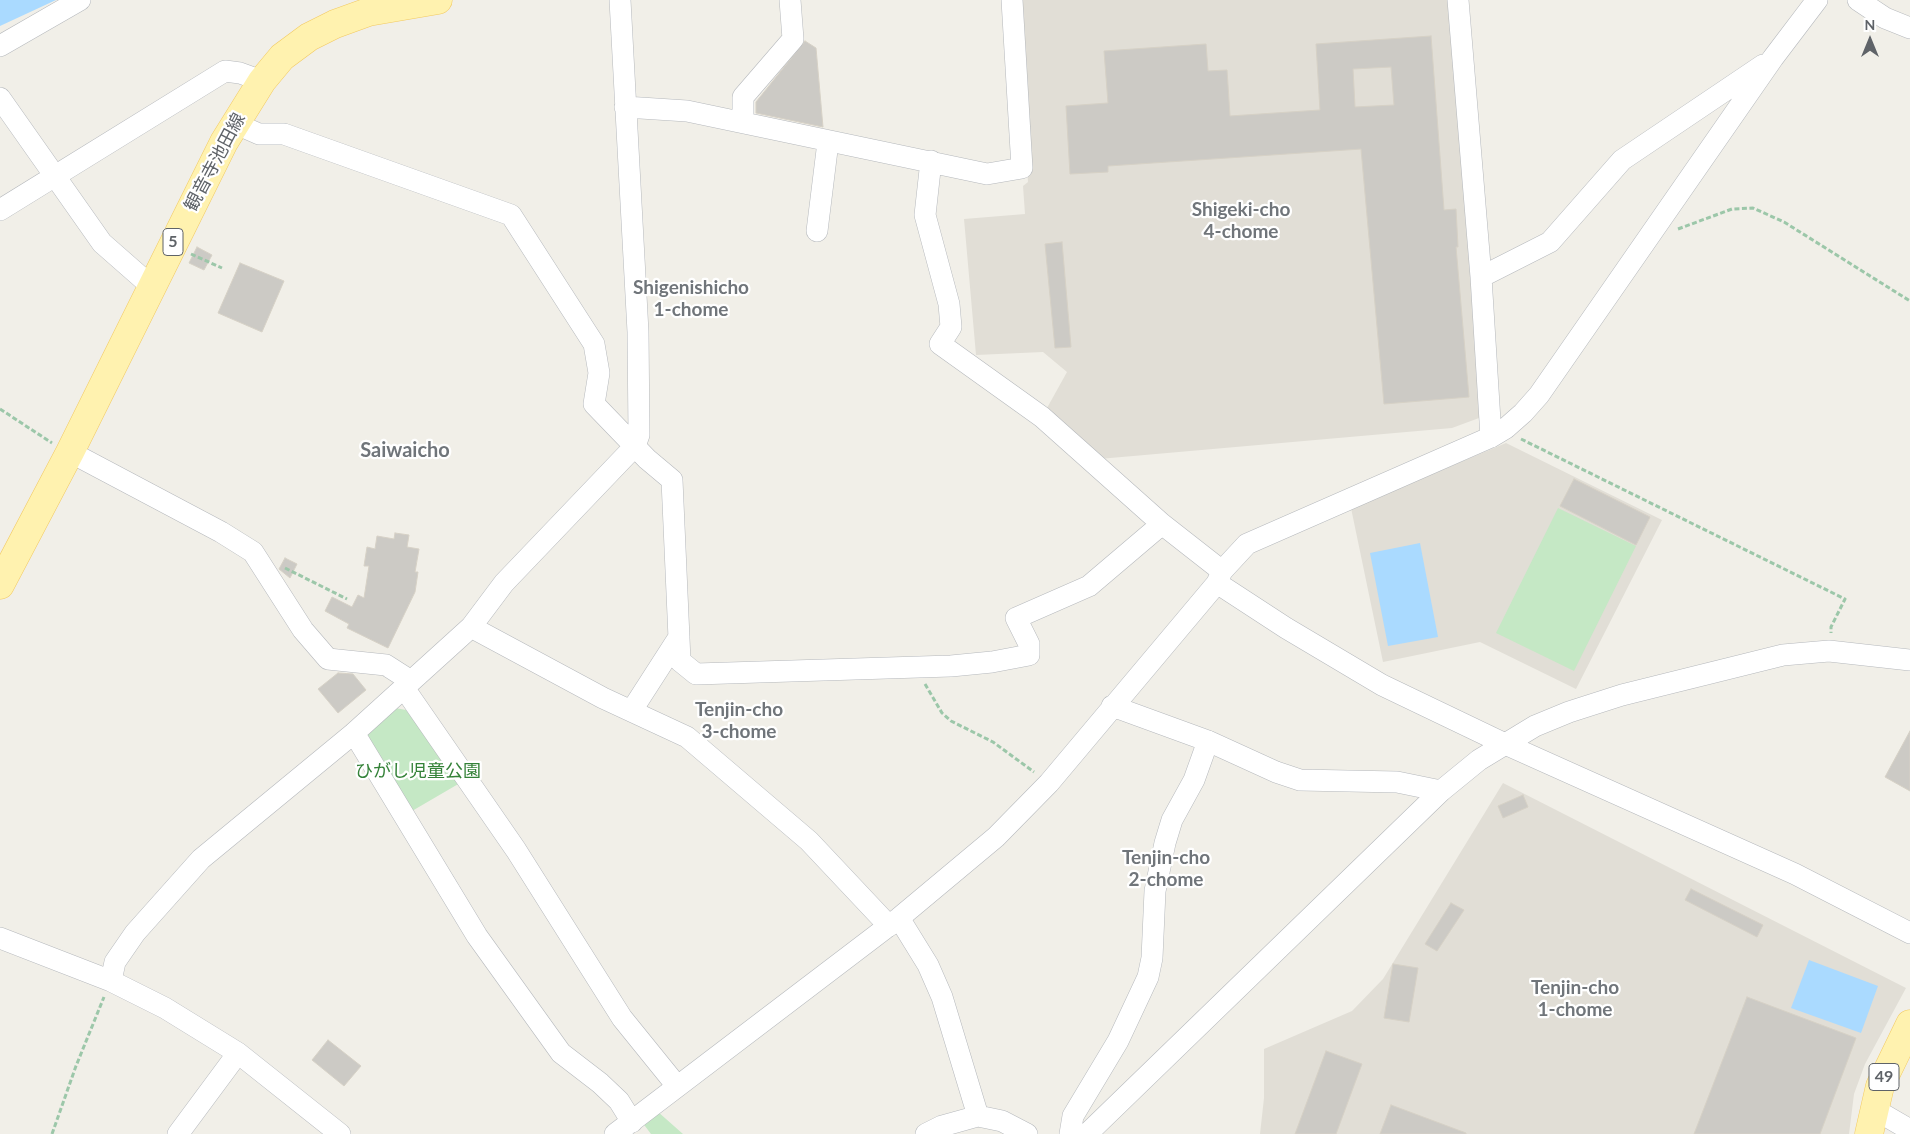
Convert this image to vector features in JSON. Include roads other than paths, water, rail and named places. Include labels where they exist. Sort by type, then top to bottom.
[{"type":"main road","name":"観音寺池田線","points":[[0,585],[70,452],[151,286],[234,123],[262,81],[282,57],[309,37],[335,24],[368,12],[438,0]]},
{"type":"main road","name":"49","points":[[1871,1122],[1880,1086],[1910,1024]]},
{"type":"street","points":[[0,46],[80,0]]},
{"type":"street","points":[[111,981],[115,962],[135,933],[201,859],[354,733],[471,627],[504,583],[550,538],[635,446],[639,435],[638,332],[624,108],[620,0]]},
{"type":"street","points":[[744,122],[744,97],[793,38],[790,0]]},
{"type":"street","points":[[624,108],[687,111],[987,174],[1022,168],[1012,0]]},
{"type":"street","points":[[1458,0],[1481,277],[1499,432]]},
{"type":"street","points":[[615,1134],[894,922],[996,838],[1049,783],[1247,544],[1499,432],[1539,395],[1774,58],[1817,0]]},
{"type":"street","points":[[1858,0],[1885,18],[1910,28]]},
{"type":"street","points":[[1481,277],[1550,242],[1622,160],[1774,58]]},
{"type":"street","points":[[0,210],[225,72],[240,73],[262,81]]},
{"type":"street","points":[[0,98],[102,243],[151,286]]},
{"type":"street","points":[[234,123],[259,134],[284,134],[511,215],[594,344],[599,373],[594,404],[672,480],[680,661],[696,674],[914,667],[992,662],[1029,655],[1028,644],[1016,618],[1090,586],[1162,524]]},
{"type":"street","points":[[817,231],[828,142]]},
{"type":"street","points":[[931,161],[925,215],[949,304],[951,327],[940,344],[1042,417],[1220,577],[1286,628],[1382,685],[1505,744],[1795,874],[1910,933]]},
{"type":"street","points":[[70,452],[221,532],[254,552],[303,630],[328,659],[386,665],[408,684],[622,1018],[677,1086]]},
{"type":"street","points":[[471,627],[603,698],[687,737],[809,841],[894,922],[928,965],[942,997],[978,1116]]},
{"type":"street","points":[[632,710],[679,637]]},
{"type":"street","points":[[1087,1134],[1441,791],[1479,760],[1505,744],[1543,723],[1622,695],[1783,655],[1829,651],[1910,660]]},
{"type":"street","points":[[1112,706],[1208,741],[1276,772],[1300,780],[1397,782],[1441,791]]},
{"type":"street","points":[[354,733],[488,952],[561,1053],[600,1083],[619,1101],[632,1122]]},
{"type":"street","points":[[1070,1134],[1072,1116],[1118,1041],[1148,978],[1152,958],[1155,891],[1165,843],[1172,820],[1194,780],[1208,741]]},
{"type":"street","points":[[0,938],[111,981],[165,1008],[238,1053],[340,1134]]},
{"type":"street","points":[[178,1134],[238,1053]]},
{"type":"street","points":[[926,1134],[942,1126],[978,1116],[1002,1121],[1027,1134]]},
{"type":"street","points":[[1871,1122],[1910,1130]]},
{"type":"water","points":[[0,0],[56,0],[0,26]]},
{"type":"water","points":[[1420,543],[1438,637],[1388,646],[1370,553]]},
{"type":"water","points":[[1809,960],[1878,986],[1861,1033],[1791,1008]]},
{"type":"district","name":"Shigeki-cho 4-chome","points":[[1241,221]]},
{"type":"district","name":"Shigenishicho 1-chome","points":[[691,299]]},
{"type":"district","name":"Saiwaicho","points":[[405,451]]},
{"type":"district","name":"Tenjin-cho 3-chome","points":[[739,721]]},
{"type":"district","name":"Tenjin-cho 2-chome","points":[[1166,869]]},
{"type":"district","name":"Tenjin-cho 1-chome","points":[[1575,999]]},
{"type":"park label","name":"ひがし児童公園","points":[[418,771]]}]
